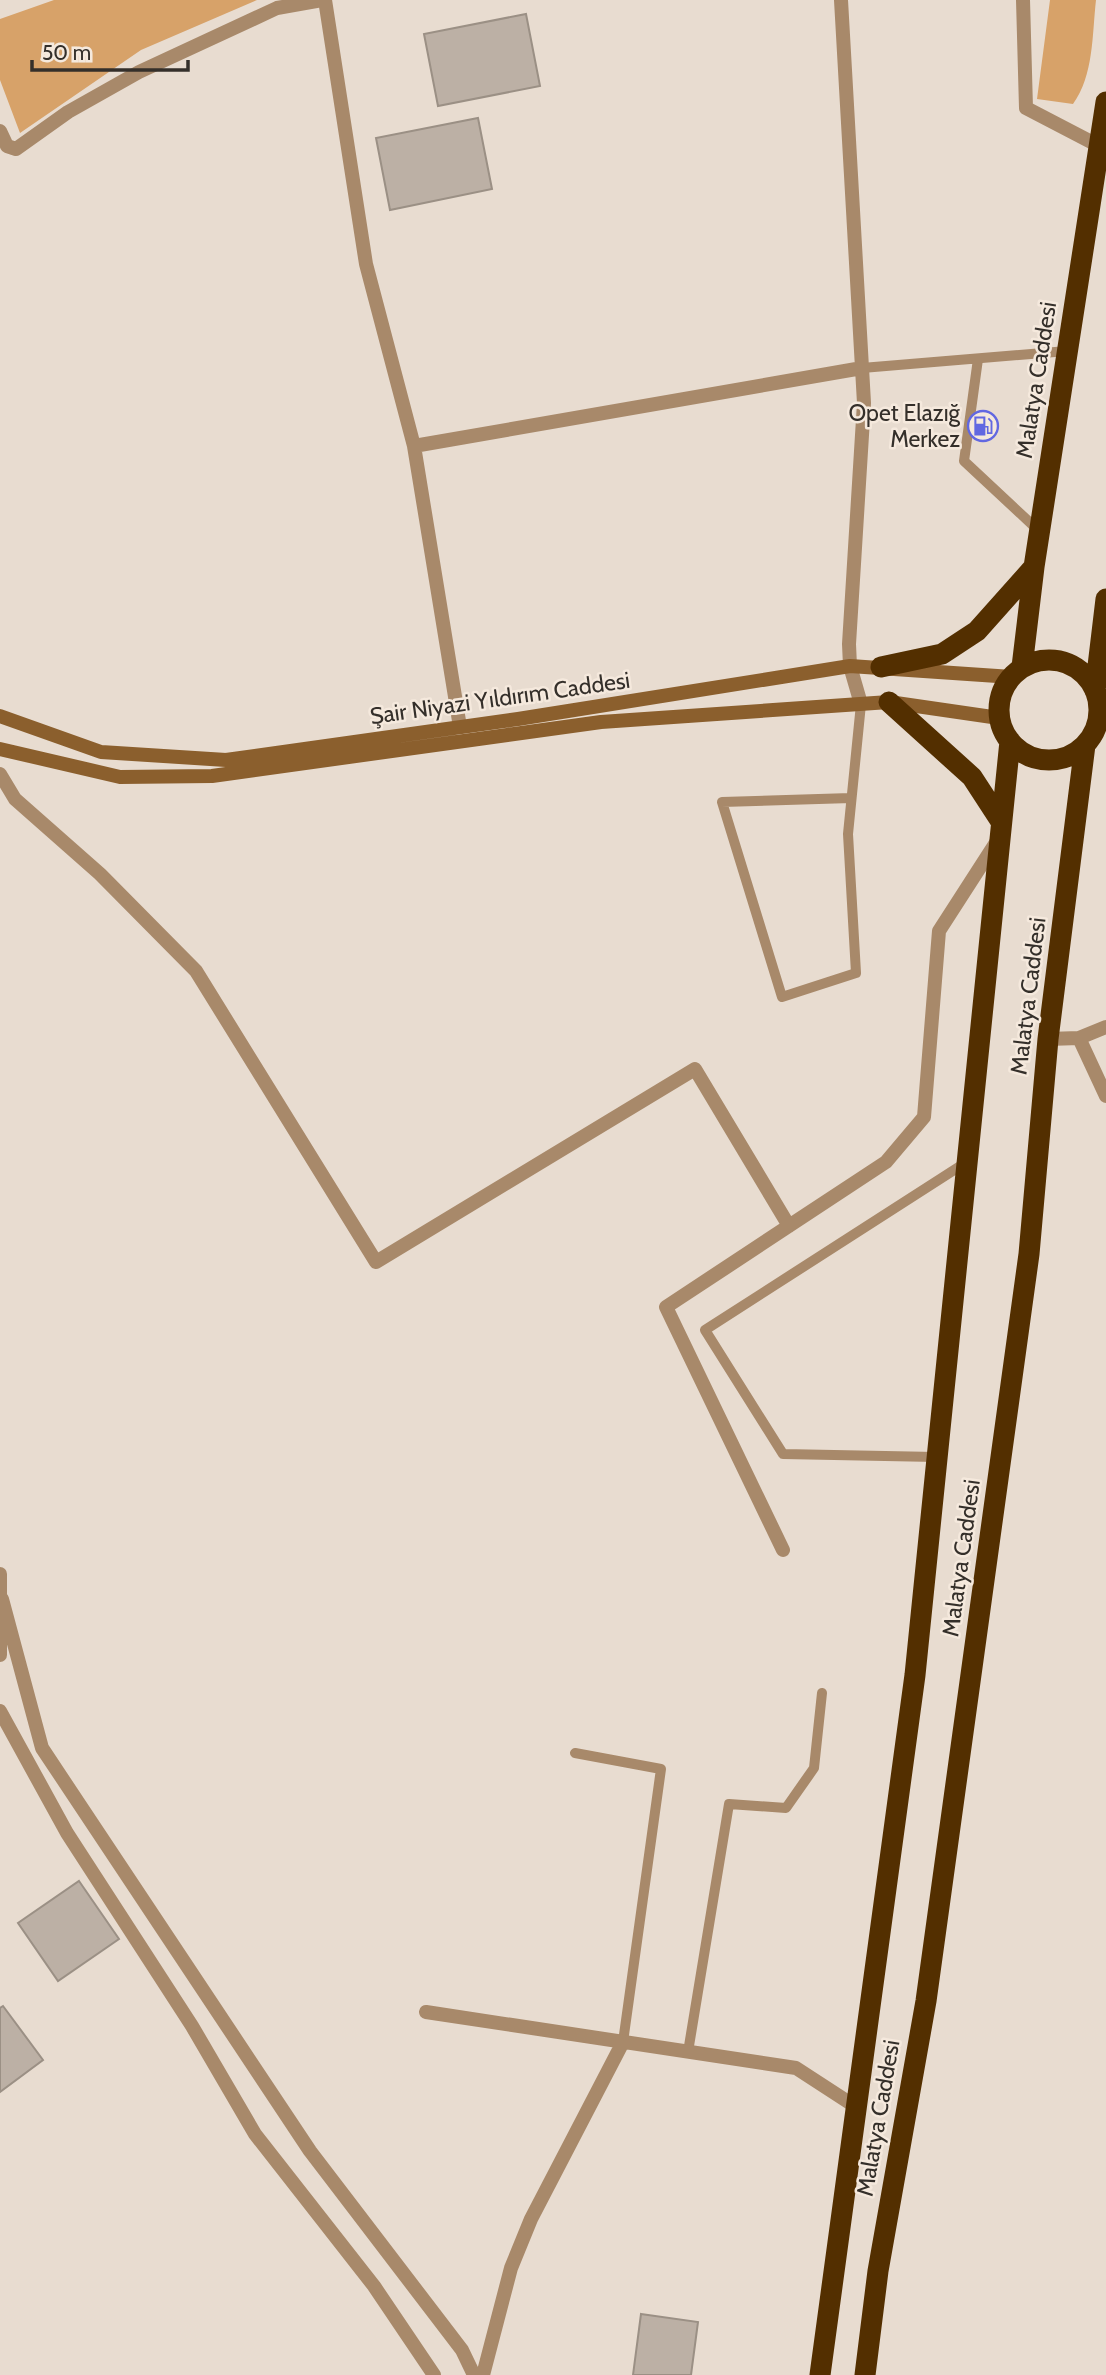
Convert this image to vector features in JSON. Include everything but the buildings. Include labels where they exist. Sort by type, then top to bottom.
[{"type":"highway","name":"Malatya Caddesi","points":[[1017,672],[1106,102]]},
{"type":"highway","points":[[881,667],[942,654],[977,631],[1034,567]]},
{"type":"highway","points":[[1095,691],[1106,599]]},
{"type":"highway","points":[[1050,660],[1065,662],[1088,678],[1095,691],[1102,719],[1085,744],[1071,755],[1046,759],[1022,752],[1010,741],[999,718],[1001,696],[1017,672],[1050,660]]},
{"type":"highway","points":[[889,702],[972,777],[999,830]]},
{"type":"highway","name":"Malatya Caddesi","points":[[820,2375],[915,1675],[1010,741]]},
{"type":"highway","name":"Malatya Caddesi","points":[[865,2375],[878,2272],[926,2001],[1030,1254],[1048,1040],[1085,744]]},
{"type":"street","points":[[0,131],[7,146],[16,149],[68,112],[139,72],[277,8],[324,0],[366,264],[414,446],[460,727]]},
{"type":"street","points":[[841,0],[864,403],[850,666],[861,704]]},
{"type":"street","points":[[1023,0],[1026,108],[1100,146]]},
{"type":"street","points":[[414,446],[862,368]]},
{"type":"street","name":"Şair Niyazi Yıldırım Caddesi","points":[[0,716],[101,752],[226,760],[460,727],[850,666],[1017,672]]},
{"type":"street","points":[[0,749],[120,777],[212,776],[601,722],[889,702],[999,718]]},
{"type":"street","points":[[0,774],[15,799],[100,874],[196,971],[376,1262],[695,1069],[789,1226]]},
{"type":"street","points":[[783,1550],[666,1307],[886,1162],[924,1118],[939,930],[999,830]]},
{"type":"street","points":[[1048,1040],[1079,1038],[1106,1027]]},
{"type":"street","points":[[1079,1038],[1106,1096]]},
{"type":"street","points":[[0,1574],[0,1655]]},
{"type":"street","points":[[2,1599],[42,1748],[310,2151],[462,2350],[474,2375]]},
{"type":"street","points":[[0,1711],[67,1833],[191,2026],[255,2134],[374,2286],[435,2375]]},
{"type":"street","points":[[426,2012],[796,2068],[856,2107]]},
{"type":"street","points":[[483,2375],[510,2267],[531,2219],[623,2042]]},
{"type":"lane","points":[[862,368],[1068,351]]},
{"type":"lane","points":[[978,359],[964,461],[1040,531]]},
{"type":"lane","points":[[851,799],[722,802],[782,997],[856,973],[848,834],[861,704]]},
{"type":"lane","points":[[936,1457],[783,1454],[705,1330],[966,1163]]},
{"type":"lane","points":[[688,2052],[729,1804],[786,1808],[814,1768],[822,1693]]},
{"type":"lane","points":[[575,1754],[661,1769],[623,2042]]},
{"type":"shaded area","points":[[54,0],[257,0],[141,50],[20,133],[0,80],[0,19]]},
{"type":"shaded area","points":[[1050,0],[1096,0],[1088,68],[1080,93],[1073,104],[1037,99]]},
{"type":"place","name":"Opet Elazığ Merkez","points":[[983,426]]}]
